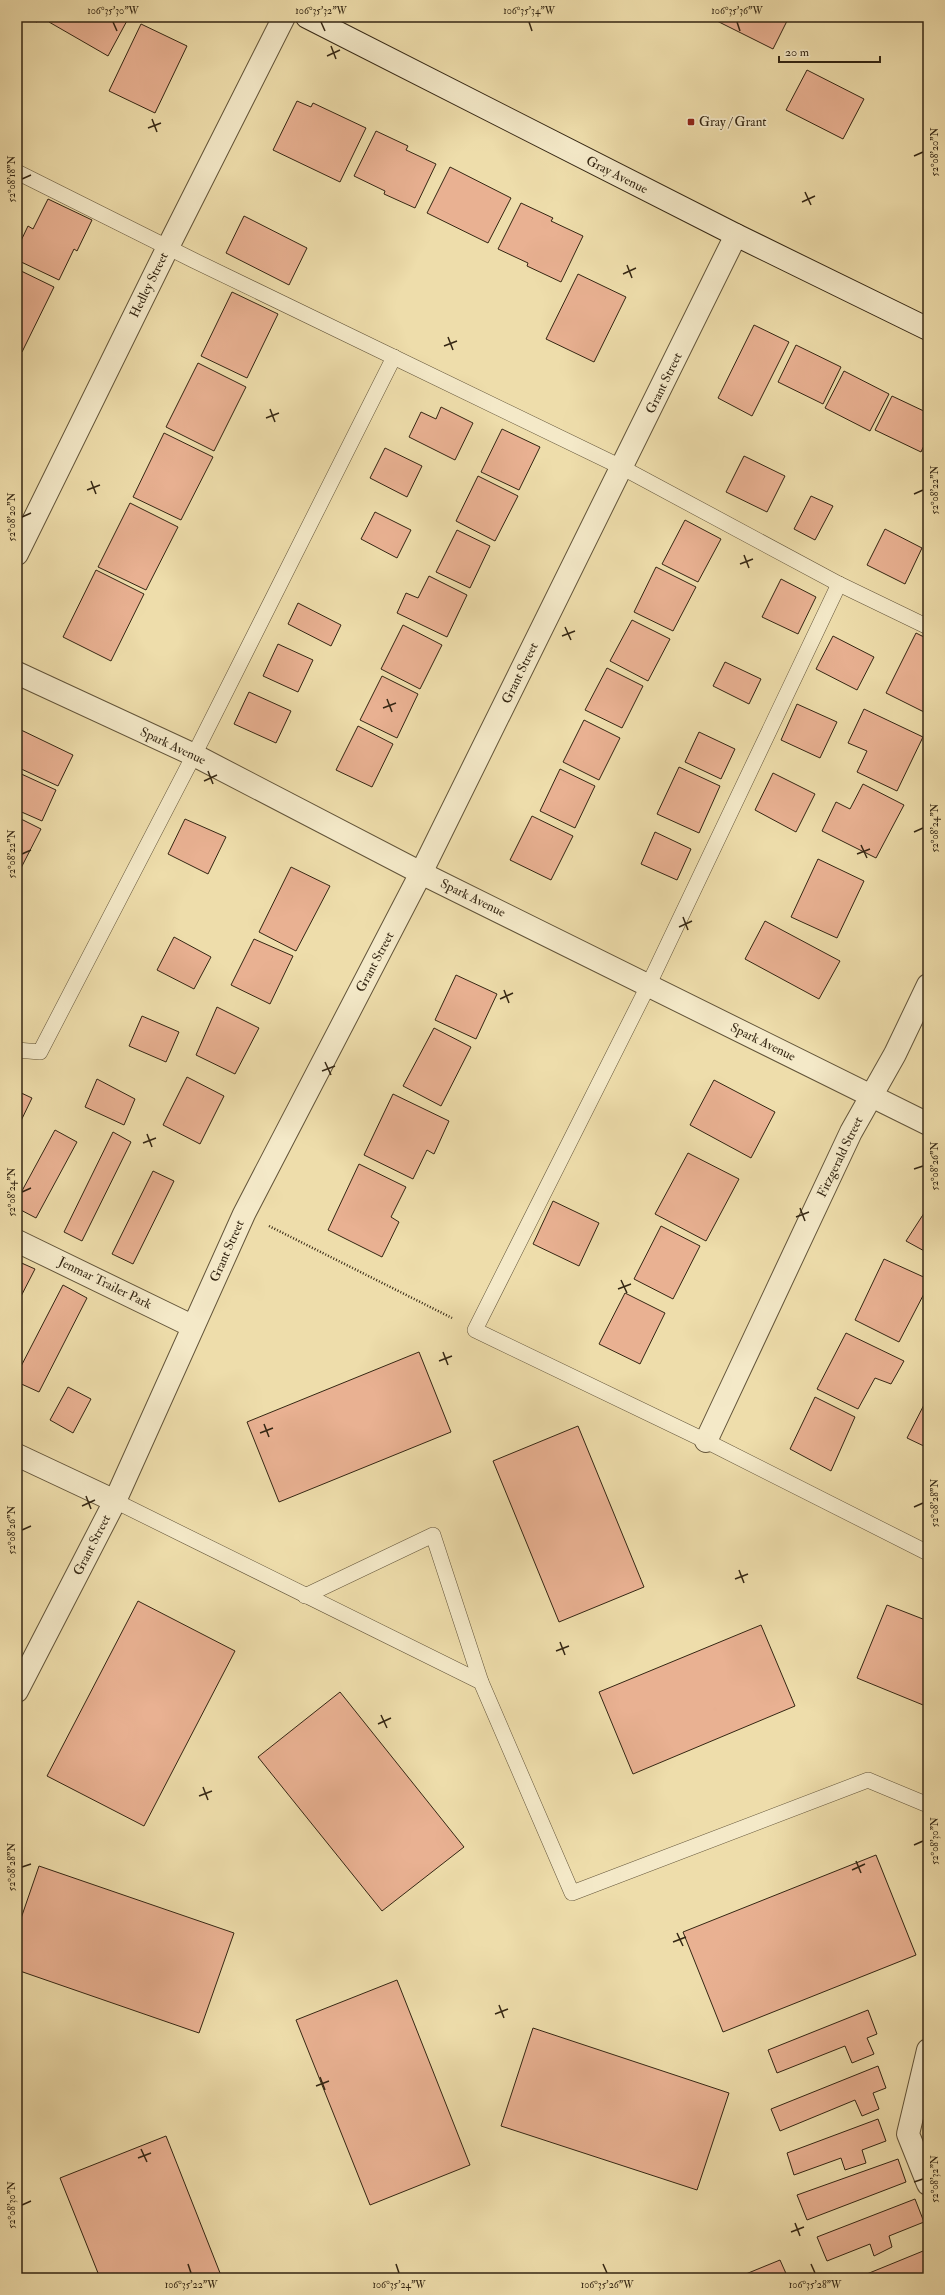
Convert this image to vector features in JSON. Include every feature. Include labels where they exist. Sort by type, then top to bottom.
[{"type":"street","name":"Hedley Street","points":[[17,554],[168,247],[284,17]]},
{"type":"street","name":"Gray Avenue","points":[[307,17],[736,235],[928,329]]},
{"type":"street","name":"Grant Street","points":[[17,1691],[115,1501],[192,1326],[244,1214],[421,873],[623,468],[736,235]]},
{"type":"street","name":"Spark Avenue","points":[[17,673],[194,755],[421,873],[928,1124]]},
{"type":"street","name":"Fitzgerald Street","points":[[706,1441],[870,1096],[895,1054],[928,985]]},
{"type":"street","name":"Jenmar Trailer Park","points":[[17,1241],[192,1326]]},
{"type":"street","points":[[17,1455],[115,1501]]},
{"type":"street","points":[[928,2050],[908,2134],[928,2184]]},
{"type":"lane","points":[[17,172],[623,468],[840,584],[928,627]]},
{"type":"lane","points":[[17,1050],[40,1052],[194,755],[394,357]]},
{"type":"lane","points":[[840,584],[648,986],[475,1330],[706,1441],[928,1553]]},
{"type":"lane","points":[[115,1501],[481,1682]]},
{"type":"lane","points":[[305,1596],[433,1535],[481,1682],[572,1893],[868,1780],[928,1805]]},
{"type":"path","points":[[281,1232],[475,1330]]},
{"type":"building","points":[[27,17],[39,17],[37,22]]},
{"type":"building","points":[[51,17],[129,17],[108,56],[49,22]]},
{"type":"building","points":[[709,17],[789,17],[773,49]]},
{"type":"building","points":[[141,24],[187,46],[155,113],[109,91]]},
{"type":"building","points":[[807,70],[864,99],[843,139],[786,110]]},
{"type":"building","points":[[297,101],[311,107],[313,103],[366,128],[340,182],[273,150]]},
{"type":"building","points":[[376,131],[408,146],[406,150],[436,164],[415,208],[384,194],[385,191],[354,176]]},
{"type":"building","points":[[450,167],[511,198],[488,243],[427,213]]},
{"type":"building","points":[[48,199],[92,220],[77,251],[74,249],[59,280],[17,260],[17,249],[28,226],[33,229]]},
{"type":"building","points":[[521,203],[553,218],[551,221],[583,236],[561,282],[527,266],[528,263],[498,249]]},
{"type":"building","points":[[244,216],[307,248],[289,285],[226,253]]},
{"type":"building","points":[[17,269],[54,287],[22,352],[17,350]]},
{"type":"building","points":[[578,274],[626,297],[594,362],[546,339]]},
{"type":"building","points":[[232,292],[278,314],[247,378],[201,356]]},
{"type":"building","points":[[754,325],[789,342],[752,416],[718,398]]},
{"type":"building","points":[[796,345],[841,367],[823,404],[778,382]]},
{"type":"building","points":[[198,363],[246,387],[214,451],[166,427]]},
{"type":"building","points":[[844,371],[889,394],[870,431],[825,408]]},
{"type":"building","points":[[892,396],[928,413],[928,437],[921,452],[875,430]]},
{"type":"building","points":[[441,407],[473,423],[455,460],[409,437],[421,412],[436,419]]},
{"type":"building","points":[[502,429],[540,447],[519,490],[481,472]]},
{"type":"building","points":[[164,433],[213,457],[181,520],[133,497]]},
{"type":"building","points":[[385,448],[422,466],[407,497],[370,478]]},
{"type":"building","points":[[744,456],[785,476],[767,512],[726,492]]},
{"type":"building","points":[[478,476],[518,496],[495,541],[456,521]]},
{"type":"building","points":[[811,496],[833,506],[815,540],[794,529]]},
{"type":"building","points":[[130,503],[178,527],[146,590],[98,567]]},
{"type":"building","points":[[375,512],[411,530],[397,558],[361,539]]},
{"type":"building","points":[[685,520],[721,539],[698,582],[662,564]]},
{"type":"building","points":[[885,529],[922,548],[905,584],[867,565]]},
{"type":"building","points":[[457,530],[490,546],[470,588],[436,572]]},
{"type":"building","points":[[656,567],[696,587],[673,631],[634,612]]},
{"type":"building","points":[[96,570],[144,594],[111,661],[63,637]]},
{"type":"building","points":[[429,576],[467,595],[447,637],[397,613],[406,593],[418,598]]},
{"type":"building","points":[[781,579],[816,597],[798,634],[762,617]]},
{"type":"building","points":[[298,603],[341,625],[331,646],[288,624]]},
{"type":"building","points":[[632,620],[670,639],[648,681],[610,661]]},
{"type":"building","points":[[403,625],[442,645],[420,689],[381,669]]},
{"type":"building","points":[[916,633],[928,639],[928,714],[886,693]]},
{"type":"building","points":[[833,636],[874,657],[857,690],[816,669]]},
{"type":"building","points":[[278,644],[313,660],[298,692],[263,676]]},
{"type":"building","points":[[725,662],[761,679],[749,704],[713,686]]},
{"type":"building","points":[[607,668],[643,686],[622,728],[585,710]]},
{"type":"building","points":[[382,676],[418,694],[397,738],[360,720]]},
{"type":"building","points":[[249,692],[291,711],[276,743],[234,724]]},
{"type":"building","points":[[797,704],[837,722],[820,758],[781,740]]},
{"type":"building","points":[[864,709],[923,737],[897,791],[857,772],[867,751],[848,743]]},
{"type":"building","points":[[584,720],[620,738],[599,780],[563,762]]},
{"type":"building","points":[[358,726],[393,744],[372,787],[336,770]]},
{"type":"building","points":[[19,729],[73,755],[58,786],[17,767],[17,733]]},
{"type":"building","points":[[699,732],[735,749],[721,779],[685,762]]},
{"type":"building","points":[[679,767],[720,786],[699,833],[657,814]]},
{"type":"building","points":[[560,769],[595,786],[575,828],[540,811]]},
{"type":"building","points":[[17,772],[56,790],[42,821],[17,810]]},
{"type":"building","points":[[773,773],[815,794],[796,832],[755,810]]},
{"type":"building","points":[[863,784],[904,805],[876,858],[822,831],[836,802],[850,809]]},
{"type":"building","points":[[532,816],[573,836],[551,880],[510,860]]},
{"type":"building","points":[[17,817],[41,829],[21,868],[17,867]]},
{"type":"building","points":[[185,819],[226,837],[208,874],[168,854]]},
{"type":"building","points":[[655,832],[691,849],[677,880],[641,864]]},
{"type":"building","points":[[818,859],[864,881],[837,938],[791,917]]},
{"type":"building","points":[[291,867],[330,886],[296,951],[259,932]]},
{"type":"building","points":[[765,921],[840,961],[819,999],[745,959]]},
{"type":"building","points":[[174,937],[211,957],[194,989],[157,970]]},
{"type":"building","points":[[254,939],[293,956],[270,1004],[231,985]]},
{"type":"building","points":[[456,975],[497,994],[476,1039],[435,1020]]},
{"type":"building","points":[[217,1007],[259,1028],[235,1074],[196,1055]]},
{"type":"building","points":[[142,1016],[179,1032],[166,1062],[129,1046]]},
{"type":"building","points":[[434,1028],[471,1047],[441,1106],[403,1086]]},
{"type":"building","points":[[187,1077],[224,1096],[200,1144],[163,1125]]},
{"type":"building","points":[[97,1079],[135,1099],[124,1125],[85,1107]]},
{"type":"building","points":[[714,1080],[775,1112],[751,1158],[690,1125]]},
{"type":"building","points":[[17,1091],[32,1098],[17,1129]]},
{"type":"building","points":[[393,1094],[449,1121],[434,1154],[427,1150],[413,1179],[364,1155]]},
{"type":"building","points":[[55,1130],[77,1142],[36,1218],[17,1208],[17,1200]]},
{"type":"building","points":[[113,1132],[131,1142],[82,1241],[64,1232]]},
{"type":"building","points":[[688,1153],[739,1179],[706,1241],[655,1214]]},
{"type":"building","points":[[359,1164],[406,1187],[391,1217],[399,1222],[382,1257],[328,1230]]},
{"type":"building","points":[[153,1171],[174,1181],[133,1264],[112,1254]]},
{"type":"building","points":[[553,1201],[599,1223],[579,1266],[533,1244]]},
{"type":"building","points":[[928,1207],[928,1253],[906,1241]]},
{"type":"building","points":[[661,1226],[700,1246],[673,1299],[634,1279]]},
{"type":"building","points":[[884,1259],[928,1279],[928,1286],[899,1342],[855,1320]]},
{"type":"building","points":[[17,1261],[35,1269],[17,1304]]},
{"type":"building","points":[[63,1285],[87,1298],[39,1392],[17,1382],[17,1374]]},
{"type":"building","points":[[625,1293],[665,1313],[640,1364],[599,1344]]},
{"type":"building","points":[[846,1333],[904,1361],[891,1384],[875,1378],[858,1409],[817,1389]]},
{"type":"building","points":[[419,1352],[451,1432],[279,1502],[247,1422]]},
{"type":"building","points":[[68,1387],[91,1399],[73,1433],[50,1420]]},
{"type":"building","points":[[815,1397],[855,1417],[831,1471],[790,1449]]},
{"type":"building","points":[[928,1397],[928,1448],[907,1438]]},
{"type":"building","points":[[578,1426],[644,1587],[559,1622],[493,1461]]},
{"type":"building","points":[[138,1601],[235,1651],[144,1826],[47,1776]]},
{"type":"building","points":[[887,1605],[928,1621],[928,1707],[857,1678]]},
{"type":"building","points":[[761,1625],[795,1706],[633,1774],[599,1692]]},
{"type":"building","points":[[340,1692],[464,1847],[382,1911],[258,1757]]},
{"type":"building","points":[[876,1855],[916,1955],[723,2032],[683,1932]]},
{"type":"building","points":[[39,1866],[234,1933],[199,2033],[17,1970],[17,1930]]},
{"type":"building","points":[[397,1980],[470,2165],[370,2205],[296,2020]]},
{"type":"building","points":[[868,2010],[877,2034],[867,2038],[874,2054],[852,2063],[845,2046],[777,2073],[768,2050]]},
{"type":"building","points":[[533,2028],[729,2093],[697,2190],[501,2126]]},
{"type":"building","points":[[878,2066],[886,2088],[873,2093],[879,2109],[862,2116],[855,2100],[780,2131],[771,2109]]},
{"type":"building","points":[[878,2119],[886,2141],[862,2150],[866,2163],[845,2170],[841,2158],[794,2175],[787,2153]]},
{"type":"building","points":[[166,2136],[222,2278],[100,2278],[60,2178]]},
{"type":"building","points":[[898,2159],[906,2182],[807,2220],[797,2195]]},
{"type":"building","points":[[915,2199],[924,2222],[889,2236],[892,2247],[874,2256],[870,2244],[827,2261],[817,2237]]},
{"type":"building","points":[[928,2249],[928,2275],[920,2278],[857,2278]]},
{"type":"building","points":[[780,2260],[788,2278],[736,2278]]},
{"type":"place","name":"Gray / Grant","points":[[691,122]]}]
